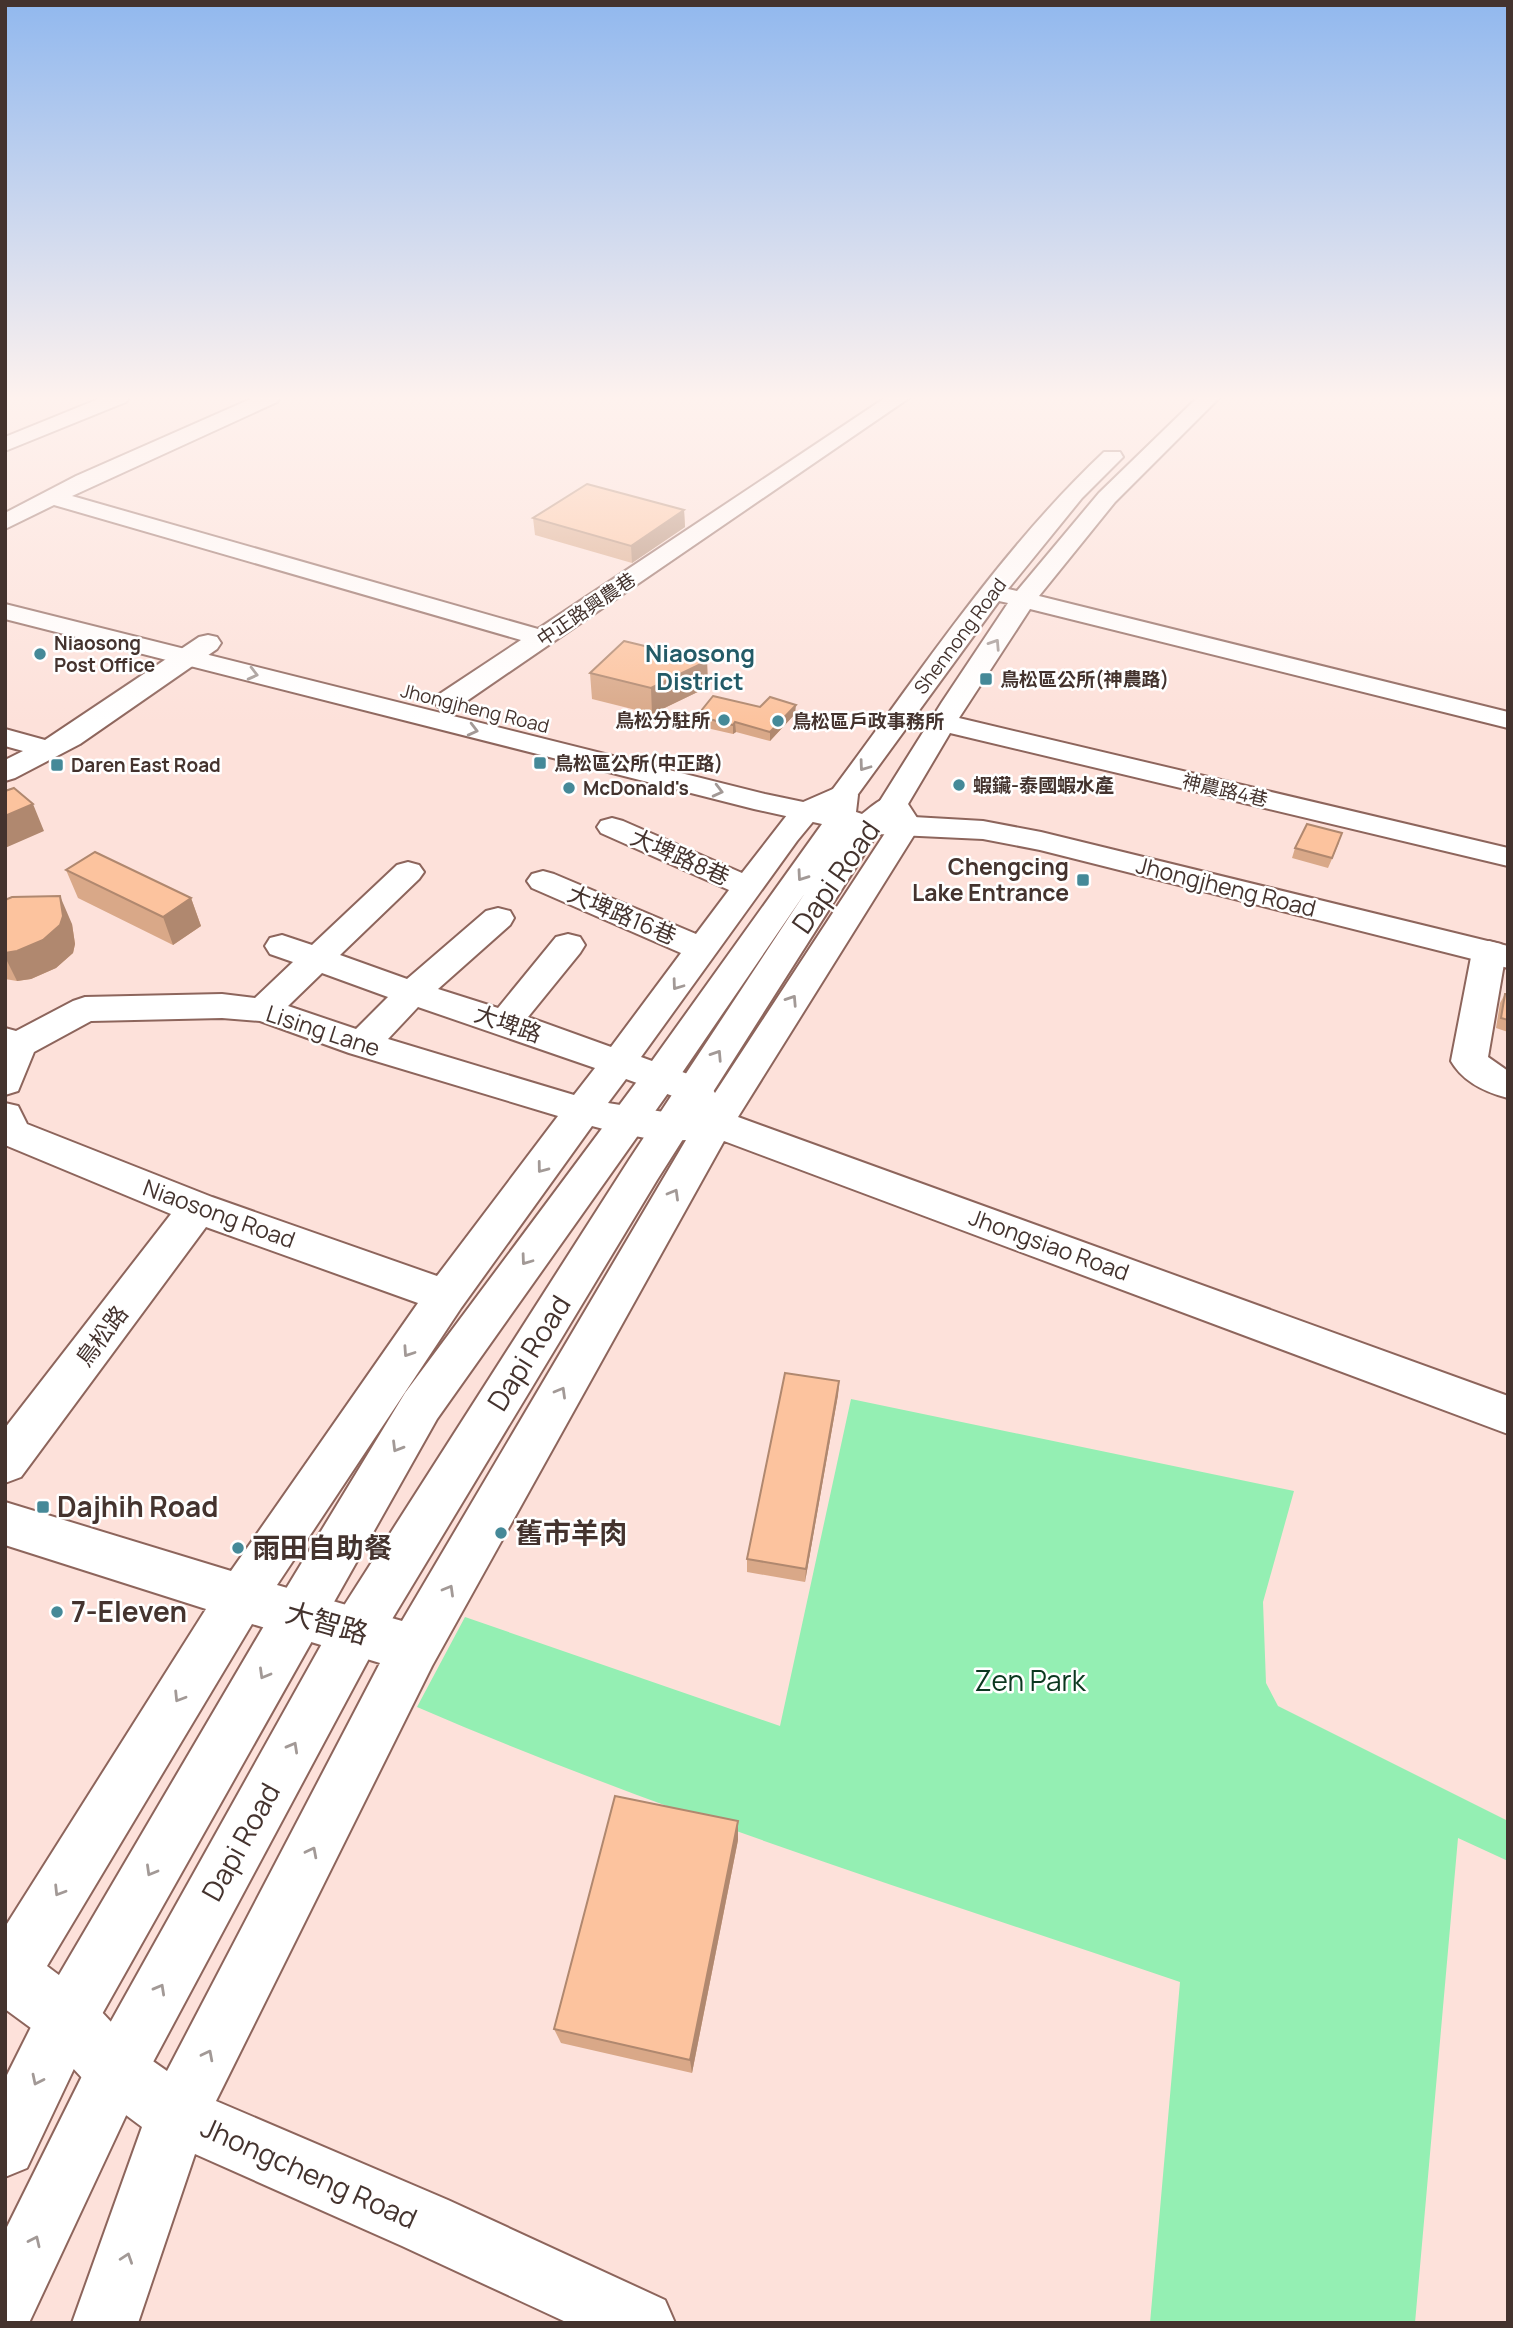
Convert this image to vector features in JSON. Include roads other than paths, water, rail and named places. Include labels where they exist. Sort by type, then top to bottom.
[{"type":"street","points":[[5,522],[36,507]]},
{"type":"street","points":[[83,507],[543,638]]},
{"type":"street","name":"中正路興農巷","points":[[448,701],[738,507]]},
{"type":"street","name":"Shennong Road","points":[[871,815],[992,592],[1063,507]]},
{"type":"street","name":"Shennong Road","points":[[871,815],[943,723],[1024,599],[1098,507]]},
{"type":"street","name":"Jhongjheng Road","points":[[5,591],[198,650],[871,815],[983,830],[1041,841],[1499,955]]},
{"type":"street","points":[[992,592],[1508,720]]},
{"type":"street","name":"Jhongjheng Road","points":[[5,611],[448,701],[871,815]]},
{"type":"street","points":[[5,772],[49,750],[198,650]]},
{"type":"street","points":[[1245,654],[1372,712],[1508,746]]},
{"type":"street","name":"神農路4巷","points":[[943,723],[1508,858]]},
{"type":"street","points":[[5,737],[49,750]]},
{"type":"street","points":[[6,1974],[241,1597],[446,1296],[748,887],[871,815]]},
{"type":"street","name":"Dapi Road","points":[[5,2146],[67,2018],[298,1614],[421,1406],[626,1121],[677,1084],[871,815]]},
{"type":"street","name":"Dapi Road","points":[[105,2323],[177,2115],[414,1649],[751,1064],[871,815]]},
{"type":"street","name":"大埤路8巷","points":[[612,827],[748,887]]},
{"type":"street","points":[[264,1010],[408,873]]},
{"type":"street","name":"大埤路16巷","points":[[543,881],[702,949]]},
{"type":"street","points":[[362,1044],[412,993],[498,918]]},
{"type":"street","points":[[505,1022],[568,945]]},
{"type":"street","name":"大埤路","points":[[282,946],[677,1084]]},
{"type":"street","points":[[1499,955],[1469,1061],[1497,1082],[1508,1085]]},
{"type":"street","name":"Lising Lane","points":[[12,1042],[85,1009],[222,1006],[264,1010],[362,1044],[584,1111]]},
{"type":"street","points":[[5,1082],[12,1042]]},
{"type":"street","points":[[677,1084],[716,1124]]},
{"type":"street","name":"Dapi Road","points":[[5,2302],[116,2071],[356,1632],[670,1127],[677,1084]]},
{"type":"street","name":"Jhongsiao Road","points":[[584,1111],[626,1121],[670,1127],[716,1124],[1508,1415]]},
{"type":"street","name":"Niaosong Road","points":[[5,1116],[12,1133],[198,1208],[446,1296]]},
{"type":"street","name":"鳥松路","points":[[5,1463],[198,1208]]},
{"type":"street","points":[[5,1523],[241,1597]]},
{"type":"street","name":"大智路","points":[[241,1597],[414,1649]]},
{"type":"street","name":"Jhongcheng Road","points":[[6,1974],[67,2018],[116,2071],[177,2115],[642,2323]]},
{"type":"place","name":"Niaosong Post Office","points":[[40,654]]},
{"type":"place","name":"鳥松區公所(神農路)","points":[[986,679]]},
{"type":"place","name":"鳥松分駐所","points":[[724,720]]},
{"type":"place","name":"鳥松區戶政事務所","points":[[778,721]]},
{"type":"place","name":"鳥松區公所(中正路)","points":[[540,763]]},
{"type":"place","name":"Daren East Road","points":[[57,765]]},
{"type":"place","name":"蝦鑶-泰國蝦水產","points":[[959,785]]},
{"type":"place","name":"McDonald's","points":[[569,788]]},
{"type":"place","name":"Chengcing Lake Entrance","points":[[1083,880]]},
{"type":"place","name":"Dajhih Road","points":[[43,1507]]},
{"type":"place","name":"舊市羊肉","points":[[501,1533]]},
{"type":"place","name":"雨田自助餐","points":[[238,1548]]},
{"type":"place","name":"7-Eleven","points":[[57,1612]]},
{"type":"district","name":"Niaosong District","points":[[700,668]]},
{"type":"park label","name":"Zen Park","points":[[1030,1681]]}]
